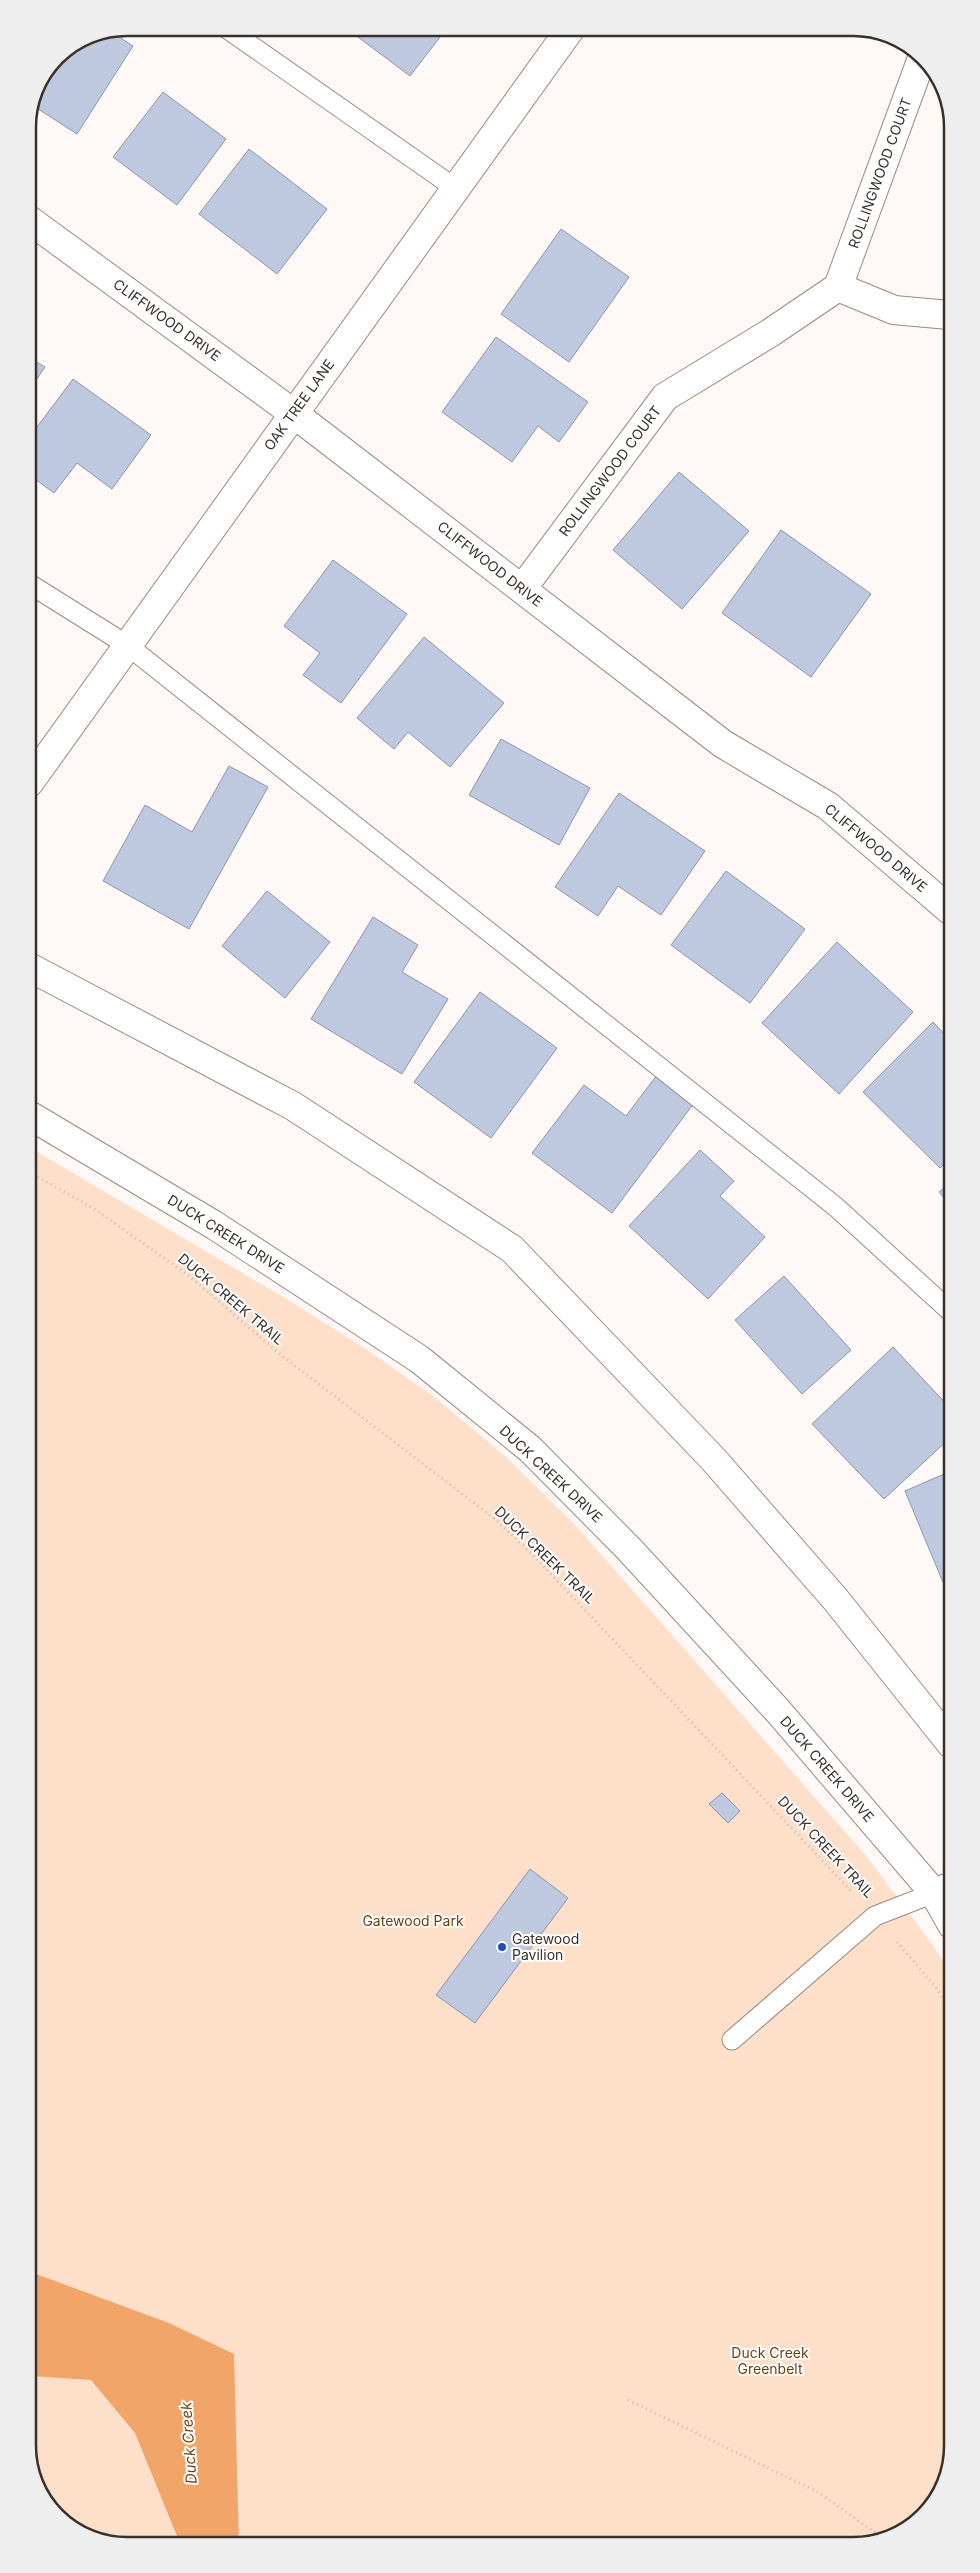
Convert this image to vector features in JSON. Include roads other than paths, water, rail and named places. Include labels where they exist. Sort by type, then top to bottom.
[{"type":"street","name":"OAK TREE LANE","points":[[36,773],[565,36]]},
{"type":"street","name":"ROLLINGWOOD COURT","points":[[522,589],[665,397],[770,333],[838,287],[919,65]]},
{"type":"street","name":"CLIFFWOOD DRIVE","points":[[36,225],[293,413],[723,744],[828,806],[944,905]]},
{"type":"street","points":[[838,287],[894,310],[944,315]]},
{"type":"street","points":[[36,971],[293,1106],[512,1249],[714,1460],[836,1600],[944,1734]]},
{"type":"street","name":"DUCK CREEK DRIVE","points":[[36,1119],[214,1225],[419,1359],[530,1450],[629,1549],[943,1890]]},
{"type":"lane","points":[[237,36],[455,188]]},
{"type":"lane","points":[[36,588],[127,645],[836,1207],[944,1306]]},
{"type":"lane","points":[[732,2040],[875,1916],[943,1890]]},
{"type":"water","name":"Duck Creek","points":[[36,2274],[169,2323],[234,2354],[239,2537],[177,2537],[135,2433],[91,2380],[36,2376]]},
{"type":"place","name":"Gatewood Pavilion","points":[[502,1947]]},
{"type":"park label","name":"Gatewood Park","points":[[413,1921]]},
{"type":"park label","name":"Duck Creek Greenbelt","points":[[770,2362]]}]
